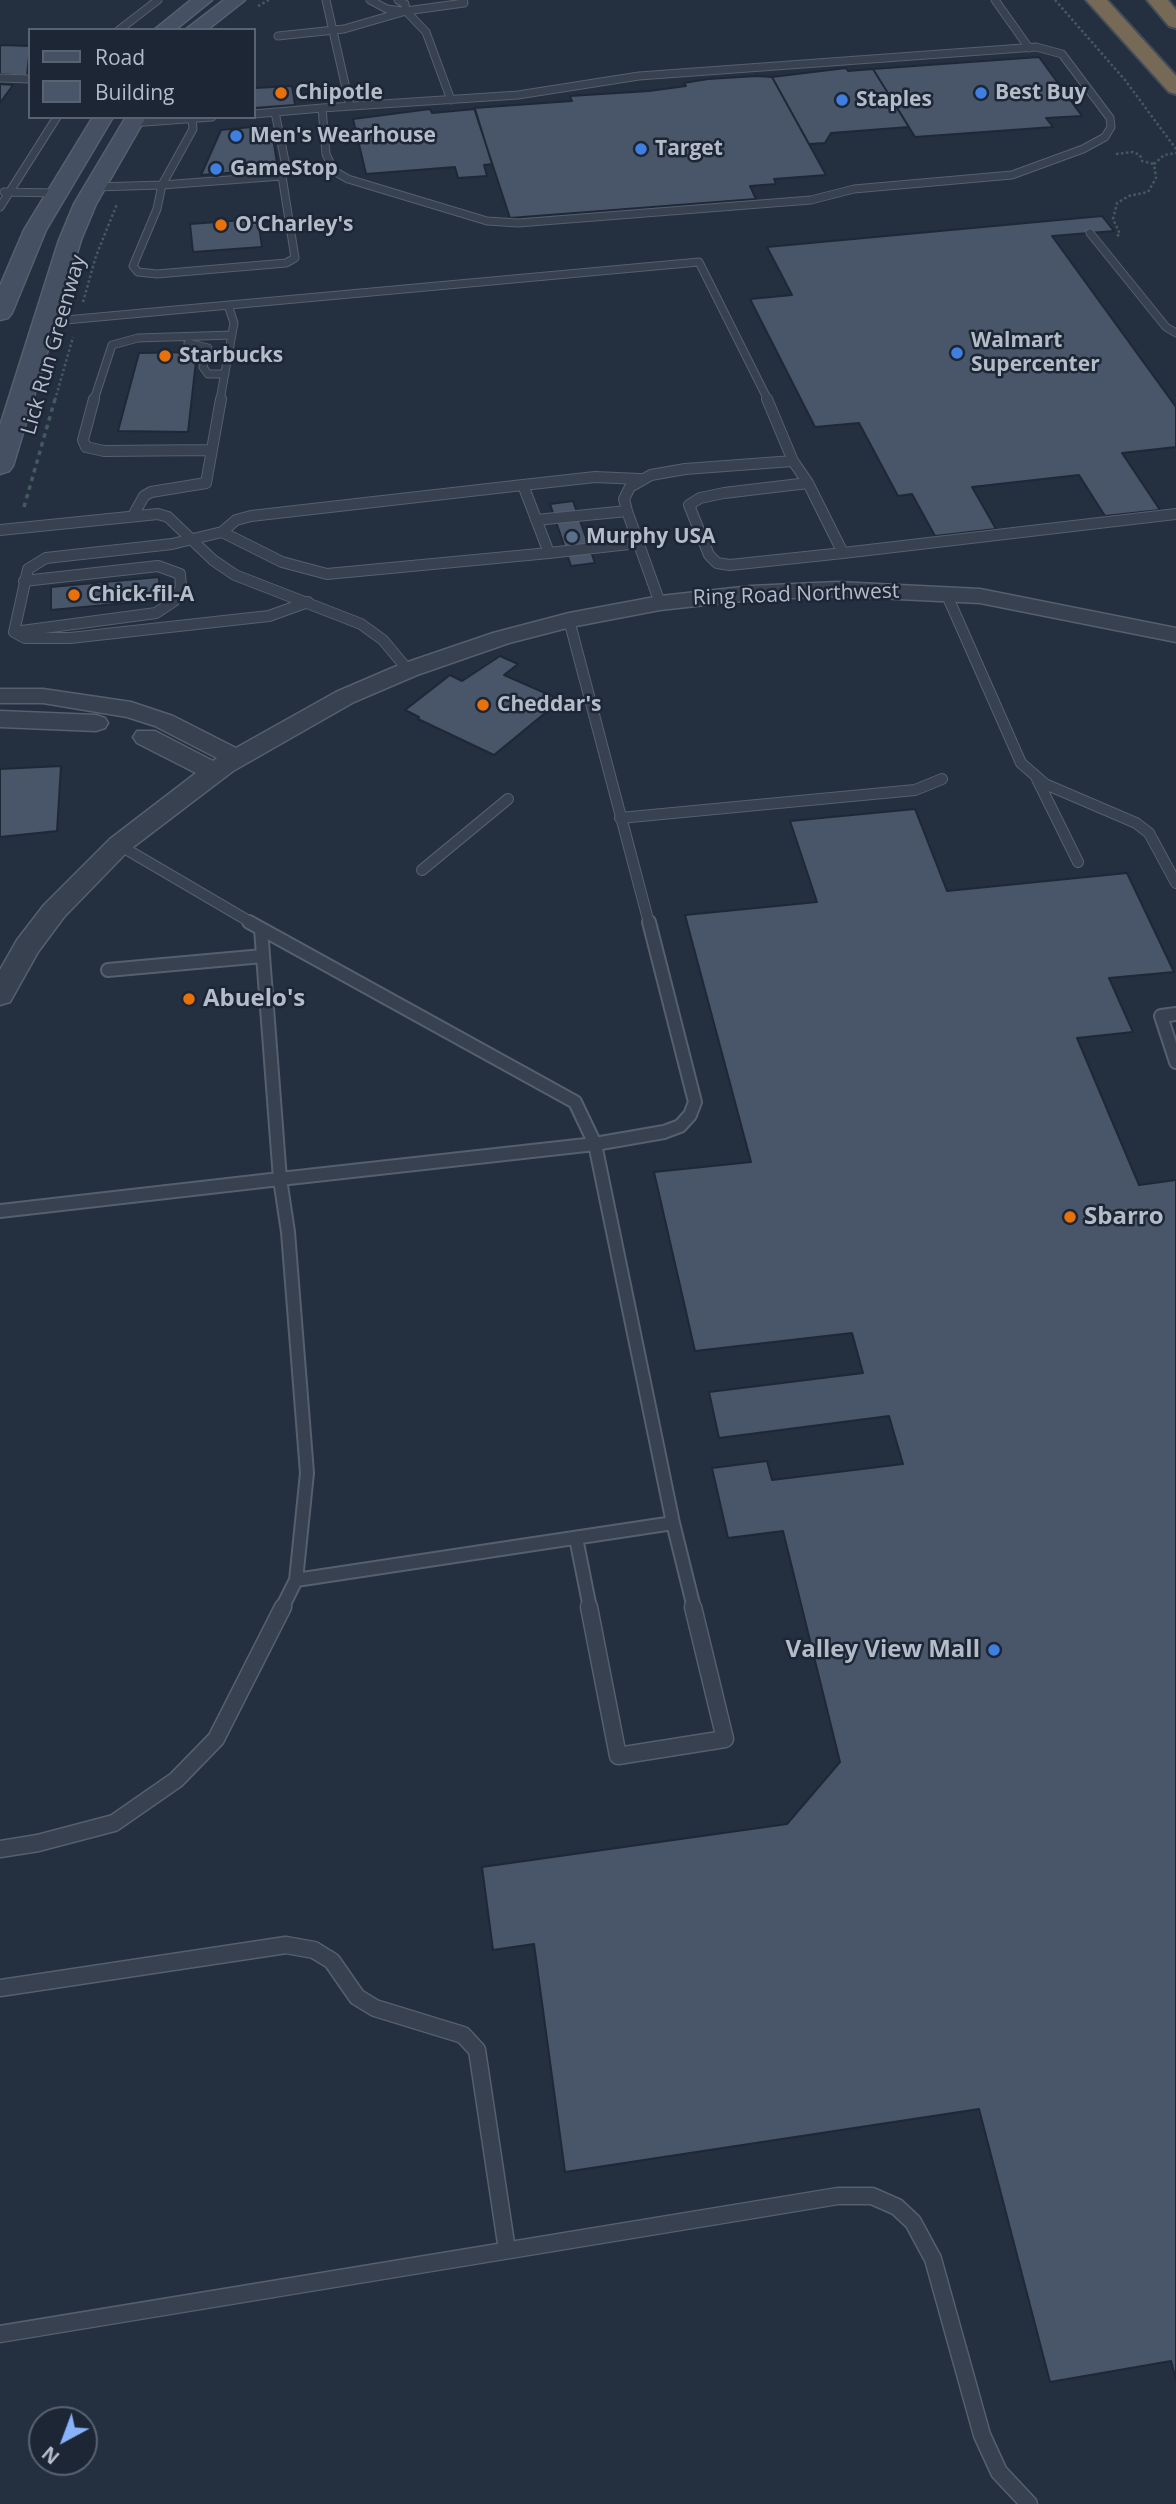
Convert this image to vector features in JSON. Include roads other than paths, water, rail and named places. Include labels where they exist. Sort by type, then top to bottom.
[{"type":"highway","points":[[1096,0],[1176,88]]},
{"type":"highway","points":[[1157,0],[1176,22]]},
{"type":"main road","points":[[166,28],[202,0]]},
{"type":"main road","points":[[197,28],[236,0]]},
{"type":"main road","points":[[0,313],[4,291],[56,193],[102,119]]},
{"type":"main road","points":[[0,466],[70,240],[129,119]]},
{"type":"main road","points":[[44,322],[27,319],[23,313],[57,217],[56,193]]},
{"type":"street","name":"Ring Road Northwest","points":[[0,995],[27,947],[54,911],[119,845],[215,772],[294,724],[408,670],[501,638],[569,620],[660,603],[751,593],[837,589],[946,593],[1041,606],[1176,635]]},
{"type":"street","points":[[0,696],[43,696],[131,710],[171,724],[236,758]]},
{"type":"street","points":[[0,719],[77,721],[125,730],[167,746],[215,772]]},
{"type":"street","points":[[171,724],[228,733],[294,724]]},
{"type":"street","points":[[125,730],[149,744],[167,760],[170,775],[166,793],[154,817]]},
{"type":"lane","points":[[122,28],[158,0]]},
{"type":"lane","points":[[326,0],[350,106]]},
{"type":"lane","points":[[370,0],[387,9],[406,11]]},
{"type":"lane","points":[[398,0],[405,4],[406,11],[426,32],[451,100]]},
{"type":"lane","points":[[278,36],[333,31],[406,11],[464,3],[463,0]]},
{"type":"lane","points":[[995,0],[1029,48]]},
{"type":"lane","points":[[256,114],[322,108],[518,95],[639,76],[1046,48],[1062,54],[1110,118],[1111,127],[1105,138],[1012,175],[854,188],[811,200],[508,222],[487,221],[348,179],[334,171],[326,154],[322,108]]},
{"type":"lane","points":[[0,78],[28,79]]},
{"type":"lane","points":[[95,186],[162,185],[282,176],[287,171],[275,112]]},
{"type":"lane","points":[[0,207],[56,119]]},
{"type":"lane","points":[[129,119],[192,119],[194,129],[162,185],[157,209],[133,266],[138,272],[195,272],[286,263],[295,258],[282,176]]},
{"type":"lane","points":[[0,191],[56,193]]},
{"type":"lane","points":[[1090,233],[1166,327],[1176,333]]},
{"type":"lane","points":[[44,322],[699,262],[758,375],[793,461],[808,483],[843,553]]},
{"type":"lane","points":[[134,514],[144,496],[151,492],[206,483],[234,323],[228,305]]},
{"type":"lane","points":[[211,450],[104,451],[86,447],[83,440],[109,349],[116,343],[138,338],[232,335]]},
{"type":"lane","points":[[109,349],[166,343],[203,344],[208,348],[204,367],[208,374],[225,374]]},
{"type":"lane","points":[[14,632],[27,569],[47,558],[193,540],[222,532],[236,520],[251,516],[595,477],[640,479],[685,469],[793,461]]},
{"type":"lane","points":[[640,479],[625,495],[627,511],[660,603]]},
{"type":"lane","points":[[808,483],[724,493],[699,498],[689,505],[709,555],[717,563],[730,565],[1176,514]]},
{"type":"lane","points":[[523,485],[550,553]]},
{"type":"lane","points":[[536,520],[627,511]]},
{"type":"lane","points":[[0,530],[158,513],[168,517],[235,575],[361,624],[383,640],[408,670]]},
{"type":"lane","points":[[222,532],[237,537],[282,562],[307,571],[327,574],[638,543]]},
{"type":"lane","points":[[14,632],[77,626],[156,612],[174,601],[181,587],[180,575],[158,566],[24,581]]},
{"type":"lane","points":[[946,593],[1021,763],[1037,779],[1078,862]]},
{"type":"lane","points":[[14,632],[25,638],[70,638],[269,616],[308,602]]},
{"type":"lane","points":[[0,1211],[595,1144],[664,1132],[680,1126],[690,1115],[695,1102],[569,620]]},
{"type":"lane","points":[[620,818],[915,790],[942,779]]},
{"type":"lane","points":[[1037,779],[1136,823],[1149,833],[1176,883]]},
{"type":"lane","points":[[422,870],[508,799]]},
{"type":"lane","points":[[119,845],[261,929],[575,1102],[595,1144],[673,1523],[725,1739],[618,1756],[576,1538]]},
{"type":"lane","points":[[0,1849],[38,1843],[114,1823],[176,1780],[216,1739],[296,1580],[307,1473],[288,1232],[280,1179],[261,929]]},
{"type":"lane","points":[[108,970],[263,956]]},
{"type":"lane","points":[[1176,1014],[1161,1016],[1176,1062]]},
{"type":"lane","points":[[296,1580],[673,1523]]},
{"type":"lane","points":[[0,1989],[286,1945],[314,1950],[332,1961],[357,1997],[375,2008],[463,2035],[477,2050],[507,2250]]},
{"type":"lane","points":[[0,2334],[838,2196],[872,2196],[897,2207],[913,2222],[933,2259],[982,2435],[999,2472],[1029,2504]]},
{"type":"place","name":"Chipotle","points":[[281,93]]},
{"type":"place","name":"Best Buy","points":[[981,93]]},
{"type":"place","name":"Staples","points":[[842,100]]},
{"type":"place","name":"Men's Wearhouse","points":[[236,136]]},
{"type":"place","name":"Target","points":[[641,149]]},
{"type":"place","name":"GameStop","points":[[216,169]]},
{"type":"place","name":"O'Charley's","points":[[221,225]]},
{"type":"place","name":"Walmart Supercenter","points":[[957,353]]},
{"type":"place","name":"Starbucks","points":[[165,356]]},
{"type":"place","name":"Murphy USA","points":[[572,537]]},
{"type":"place","name":"Chick-fil-A","points":[[74,595]]},
{"type":"place","name":"Cheddar's","points":[[483,705]]},
{"type":"place","name":"Abuelo's","points":[[189,999]]},
{"type":"place","name":"Sbarro","points":[[1070,1217]]},
{"type":"place","name":"Valley View Mall","points":[[994,1650]]}]
